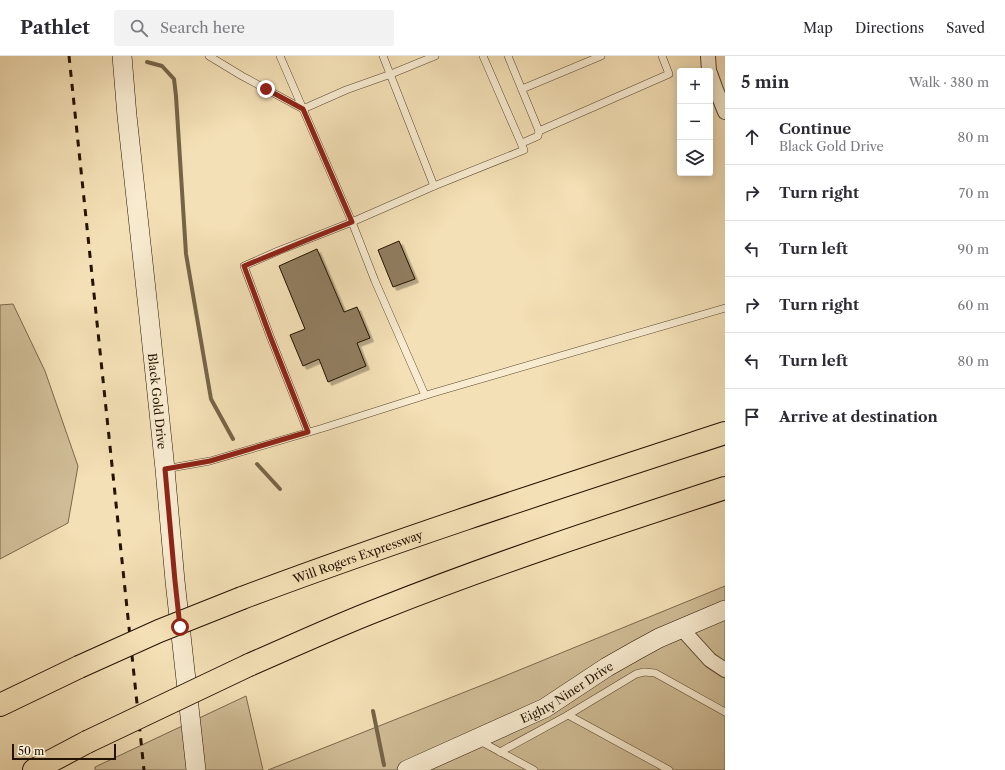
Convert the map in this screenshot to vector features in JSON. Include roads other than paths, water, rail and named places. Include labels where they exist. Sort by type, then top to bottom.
[{"type":"highway","name":"Will Rogers Expressway","points":[[0,705],[79,667],[242,598],[470,517],[725,433]]},
{"type":"highway","points":[[34,770],[87,742],[250,665],[380,609],[556,544],[725,488]]},
{"type":"street","points":[[708,56],[710,68]]},
{"type":"street","name":"Black Gold Drive","points":[[123,62],[132,170],[149,316],[175,581],[196,770]]},
{"type":"street","points":[[713,81],[725,112]]},
{"type":"street","name":"Eighty Niner Drive","points":[[408,770],[545,708],[607,667],[659,638],[725,610]]},
{"type":"street","points":[[681,628],[710,660],[725,670]]},
{"type":"lane","points":[[210,56],[242,76],[303,109]]},
{"type":"lane","points":[[280,56],[425,395]]},
{"type":"lane","points":[[383,56],[434,186]]},
{"type":"lane","points":[[303,109],[346,90],[435,56]]},
{"type":"lane","points":[[308,432],[244,266],[524,150],[483,56]]},
{"type":"lane","points":[[508,56],[539,131],[538,136],[522,143]]},
{"type":"lane","points":[[522,89],[601,56]]},
{"type":"lane","points":[[539,131],[669,74],[662,56]]},
{"type":"lane","points":[[165,469],[210,461],[425,395],[725,308]]},
{"type":"lane","points":[[500,752],[568,715],[636,674],[644,672],[655,673],[725,712]]},
{"type":"lane","points":[[568,715],[669,770]]},
{"type":"lane","points":[[476,739],[534,770]]},
{"type":"waterway","points":[[147,62],[162,66],[174,79],[186,254],[211,399],[233,439]]},
{"type":"waterway","points":[[257,464],[280,489]]},
{"type":"waterway","points":[[373,711],[384,765]]},
{"type":"railway","points":[[69,56],[144,770]]}]
